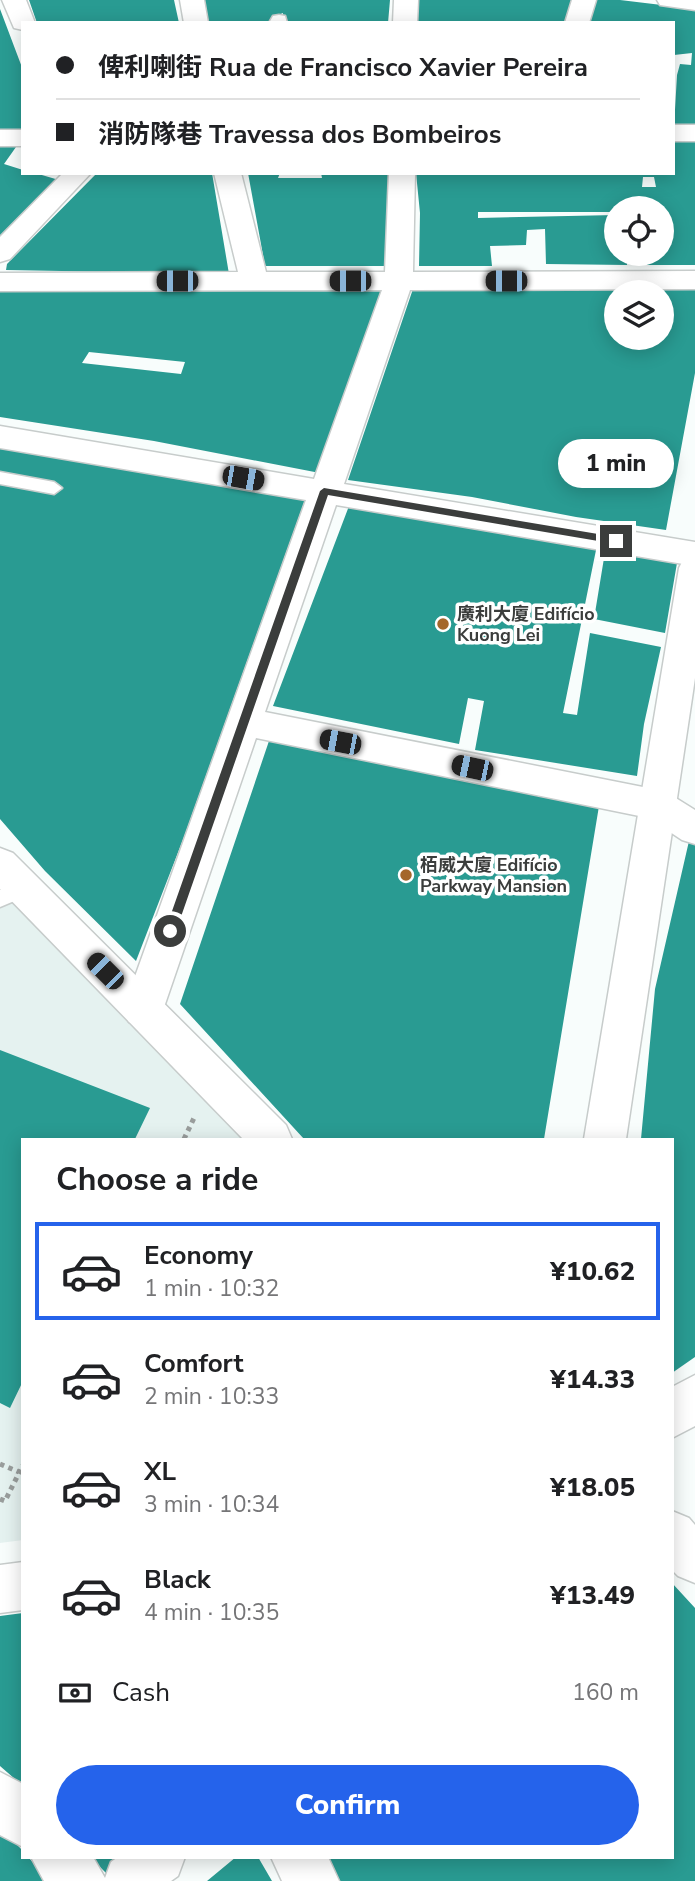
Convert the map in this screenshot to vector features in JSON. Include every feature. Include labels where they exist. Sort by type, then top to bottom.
[{"type":"street","points":[[14,0],[22,21]]},
{"type":"street","points":[[192,0],[196,21]]},
{"type":"street","points":[[405,21],[406,0]]},
{"type":"street","points":[[578,21],[584,0]]},
{"type":"street","points":[[669,0],[695,3]]},
{"type":"street","points":[[675,133],[695,133]]},
{"type":"street","points":[[0,138],[21,138]]},
{"type":"street","points":[[0,253],[76,175]]},
{"type":"street","points":[[228,175],[254,281]]},
{"type":"street","points":[[143,1010],[399,281],[402,175]]},
{"type":"street","points":[[0,282],[695,280]]},
{"type":"street","points":[[0,437],[324,491],[694,573],[605,1138]]},
{"type":"street","points":[[244,723],[658,805],[695,829]]},
{"type":"street","points":[[2,866],[270,1138]]},
{"type":"street","points":[[674,1414],[695,1398]]},
{"type":"street","points":[[674,1518],[695,1527]]},
{"type":"street","points":[[674,1537],[695,1559]]},
{"type":"street","points":[[0,1589],[21,1586]]},
{"type":"street","points":[[0,1798],[21,1819]]},
{"type":"street","points":[[59,1859],[80,1881]]},
{"type":"street","points":[[130,1881],[157,1859]]},
{"type":"street","points":[[298,1859],[313,1881]]},
{"type":"lane","points":[[0,478],[54,488]]},
{"type":"path","points":[[0,1464],[19,1472]]},
{"type":"path","points":[[0,1499],[5,1501],[21,1468]]},
{"type":"shaded area","points":[[0,885],[243,1138],[21,1138],[21,1540],[0,1543]]},
{"type":"building","points":[[29,0],[174,0],[179,21],[36,21]]},
{"type":"building","points":[[204,0],[390,0],[388,21],[283,21],[283,13],[273,17],[272,21],[209,21]]},
{"type":"building","points":[[416,0],[575,0],[570,21],[416,21]]},
{"type":"building","points":[[593,0],[620,0],[695,9],[695,128],[675,127],[677,75],[680,64],[691,65],[692,53],[675,55],[675,21],[586,21]]},
{"type":"building","points":[[0,9],[21,65],[21,131],[0,132]]},
{"type":"building","points":[[675,138],[695,138],[695,265],[674,265],[674,196],[604,196],[604,212],[478,212],[478,218],[604,215],[604,265],[546,264],[545,229],[527,230],[526,245],[490,246],[492,266],[419,266],[420,213],[416,175],[675,175]],"holes":[[[643,177],[654,177],[656,187],[642,187]]]},
{"type":"building","points":[[0,147],[16,147],[4,164],[21,169],[21,175],[42,175],[59,180],[0,240]]},
{"type":"building","points":[[95,175],[212,175],[229,274],[6,270],[7,264]]},
{"type":"building","points":[[248,175],[322,178],[321,175],[388,175],[388,266],[265,266]]},
{"type":"building","points":[[0,286],[382,291],[325,474],[154,441],[0,417]],"holes":[[[89,352],[185,362],[181,374],[82,363]]]},
{"type":"building","points":[[414,286],[604,287],[604,350],[674,350],[674,287],[695,287],[695,373],[666,530],[576,517],[472,497],[348,480]]},
{"type":"building","points":[[0,447],[305,500],[184,837],[136,961],[45,871],[0,819]]},
{"type":"building","name":"廣利大廈 Edifício Kuong Lei","points":[[349,506],[596,550],[563,713],[577,715],[590,633],[661,647],[644,724],[637,776],[475,750],[484,701],[468,698],[459,744],[273,706]]},
{"type":"building","points":[[605,552],[677,563],[665,633],[594,619]]},
{"type":"building","name":"栢威大廈 Edifício Parkway Mansion","points":[[270,738],[599,806],[544,1138],[303,1138],[180,1004]]},
{"type":"building","points":[[689,841],[695,845],[695,1357],[674,1372],[674,1138],[641,1138],[655,989]]},
{"type":"building","points":[[0,1050],[150,1108],[135,1138],[21,1138],[21,1385],[10,1408],[0,1403]]},
{"type":"building","points":[[674,1585],[695,1608],[695,1881],[330,1881],[316,1859],[674,1859]]},
{"type":"building","points":[[21,1613],[21,1784],[0,1766],[0,1616]]},
{"type":"building","points":[[0,1827],[21,1849],[21,1859],[30,1859],[51,1881],[0,1881]]},
{"type":"building","points":[[92,1859],[124,1859],[106,1873]]},
{"type":"building","points":[[234,1859],[259,1859],[272,1881],[207,1881]]},
{"type":"place","name":"廣利大廈 Edifício Kuong Lei","points":[[443,624]]},
{"type":"place","name":"栢威大廈 Edifício Parkway Mansion","points":[[406,875]]},
{"type":"route","points":[[170,931],[324,491],[616,541]]}]
